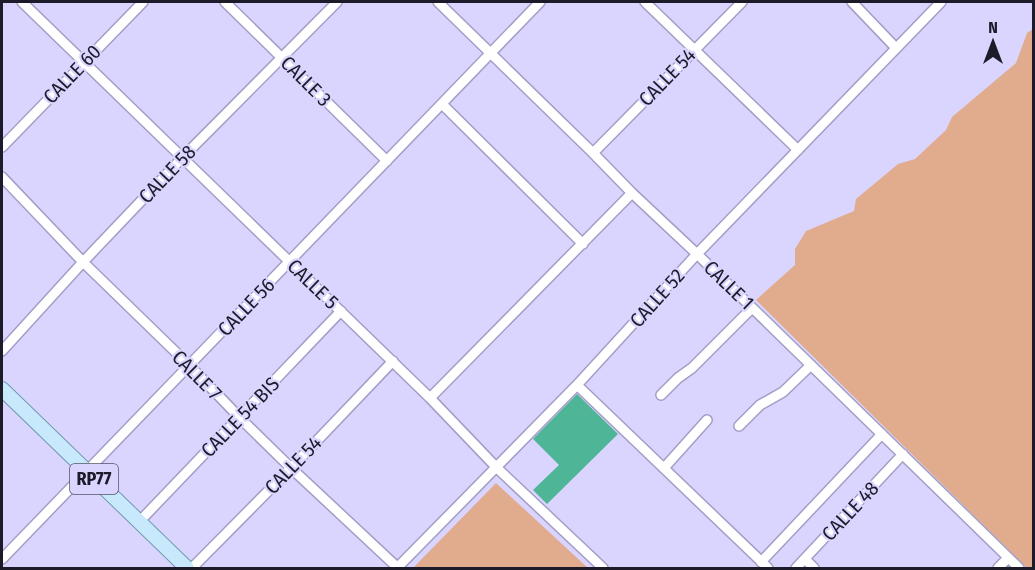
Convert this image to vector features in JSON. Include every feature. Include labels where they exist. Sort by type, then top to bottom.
[{"type":"main road","name":"RP77","points":[[2,389],[174,568]]},
{"type":"main road","name":"RP77","points":[[2,401],[139,522],[187,568]]},
{"type":"street","name":"CALLE 5","points":[[22,2],[393,361],[497,468],[603,568]]},
{"type":"street","name":"CALLE 60","points":[[2,147],[143,2]]},
{"type":"street","name":"CALLE 3","points":[[225,2],[387,161]]},
{"type":"street","name":"CALLE 58","points":[[2,351],[183,157],[337,2]]},
{"type":"street","name":"CALLE 1","points":[[438,2],[1019,568]]},
{"type":"street","name":"CALLE 56","points":[[2,559],[540,2]]},
{"type":"street","points":[[645,2],[798,150]]},
{"type":"street","name":"CALLE 54","points":[[593,153],[742,2]]},
{"type":"street","points":[[852,2],[896,48]]},
{"type":"street","name":"CALLE 52","points":[[398,568],[577,385],[697,254],[939,2]]},
{"type":"street","points":[[442,104],[583,244]]},
{"type":"street","name":"CALLE 7","points":[[2,177],[83,262],[240,418],[398,568]]},
{"type":"street","points":[[430,398],[632,193]]},
{"type":"street","points":[[661,395],[692,368],[752,308]]},
{"type":"street","name":"CALLE 54 BIS","points":[[139,522],[340,311]]},
{"type":"street","name":"CALLE 54","points":[[192,568],[393,361]]},
{"type":"street","points":[[739,426],[760,405],[783,392],[811,364]]},
{"type":"street","points":[[577,385],[764,565],[882,434]]},
{"type":"street","points":[[664,468],[707,420]]},
{"type":"street","name":"CALLE 48","points":[[796,568],[903,454]]},
{"type":"street","points":[[998,568],[1008,558]]},
{"type":"street","points":[[805,559],[814,568]]},
{"type":"shaded area","points":[[1033,29],[1034,568],[1027,568],[756,300],[795,265],[795,249],[806,231],[854,211],[856,199],[898,164],[915,159],[946,130],[952,117],[1016,63],[1027,33]]},
{"type":"shaded area","points":[[496,483],[588,568],[413,568]]},
{"type":"building","points":[[577,394],[618,434],[547,504],[533,490],[559,465],[533,439]]}]
